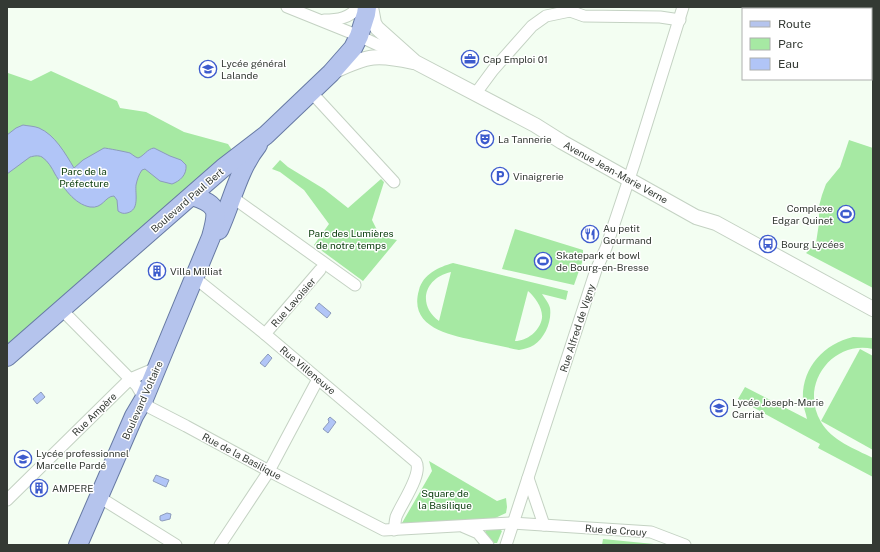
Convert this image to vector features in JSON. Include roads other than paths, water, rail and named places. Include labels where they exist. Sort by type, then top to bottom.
[{"type":"main road","name":"Boulevard Paul Bert","points":[[7,357],[243,152],[266,135],[331,73],[353,48],[360,36],[367,7]]},
{"type":"main road","name":"Boulevard Voltaire","points":[[195,278],[221,225],[238,180],[252,153],[266,135]]},
{"type":"main road","name":"Boulevard Voltaire","points":[[78,545],[134,416],[144,399],[211,237],[217,216],[215,211],[202,199],[192,196]]},
{"type":"street","name":"Avenue Jean-Marie Verne","points":[[287,7],[360,36],[416,62],[535,125],[562,142],[696,217],[716,223],[873,310]]},
{"type":"street","points":[[320,20],[342,18],[351,15],[358,7]]},
{"type":"street","points":[[371,7],[372,15],[377,28],[416,62]]},
{"type":"street","name":"Rue Alfred de Vigny","points":[[506,545],[596,270],[606,248],[629,179],[683,7]]},
{"type":"street","points":[[476,94],[493,70],[532,26],[546,16],[571,9],[584,16],[660,17],[680,20]]},
{"type":"street","points":[[331,73],[349,64],[372,57],[391,56],[416,62]]},
{"type":"street","points":[[311,92],[394,182]]},
{"type":"street","points":[[232,197],[355,285]]},
{"type":"street","name":"Rue Lavoisier","points":[[265,334],[320,270]]},
{"type":"street","name":"Rue Villeneuve","points":[[195,278],[414,458],[418,466],[416,475],[395,519],[394,530]]},
{"type":"street","name":"Rue de la Basilique","points":[[61,309],[130,378],[137,386],[149,407],[384,530],[512,523]]},
{"type":"street","points":[[130,378],[156,368]]},
{"type":"street","name":"Rue Ampère","points":[[7,500],[130,378]]},
{"type":"street","points":[[220,545],[269,471],[318,379]]},
{"type":"street","points":[[528,478],[544,525]]},
{"type":"street","points":[[99,497],[176,545]]},
{"type":"street","name":"Rue de Crouy","points":[[512,523],[651,532],[685,545]]},
{"type":"street","name":"Rue de la Basilique","points":[[461,526],[478,533],[488,545]]},
{"type":"water","points":[[23,125],[39,128],[50,135],[67,156],[74,168],[83,160],[104,148],[130,153],[138,158],[154,148],[181,160],[186,165],[186,169],[184,175],[172,184],[160,181],[145,169],[142,170],[136,185],[136,201],[134,209],[127,213],[118,211],[117,200],[114,196],[108,198],[98,206],[90,207],[74,199],[48,163],[40,156],[30,157],[7,174],[7,135]]},
{"type":"water","points":[[319,303],[331,313],[327,318],[315,308]]},
{"type":"water","points":[[268,354],[272,358],[265,367],[260,363]]},
{"type":"water","points":[[41,392],[45,397],[37,404],[33,399]]},
{"type":"water","points":[[330,417],[336,422],[328,433],[323,429],[329,422],[328,419]]},
{"type":"water","points":[[156,475],[169,480],[166,487],[153,481]]},
{"type":"water","points":[[167,513],[171,514],[170,519],[160,520],[160,516]]},
{"type":"place","name":"Cap Emploi 01","points":[[470,59]]},
{"type":"place","name":"Lycée général Lalande","points":[[208,69]]},
{"type":"place","name":"La Tannerie","points":[[485,139]]},
{"type":"place","name":"Vinaigrerie","points":[[500,176]]},
{"type":"place","name":"Complexe Edgar Quinet","points":[[846,214]]},
{"type":"place","name":"Au petit Gourmand","points":[[590,234]]},
{"type":"place","name":"Bourg Lycées","points":[[768,244]]},
{"type":"place","name":"Skatepark et bowl de Bourg-en-Bresse","points":[[543,261]]},
{"type":"place","name":"Villa Milliat","points":[[157,271]]},
{"type":"place","name":"Lycée Joseph-Marie Carriat","points":[[719,408]]},
{"type":"place","name":"Lycée professionnel Marcelle Pardé","points":[[23,459]]},
{"type":"place","name":"AMPERE","points":[[39,488]]},
{"type":"park label","name":"Parc de la Préfecture","points":[[84,176]]},
{"type":"park label","name":"Parc des Lumières de notre temps","points":[[351,238]]},
{"type":"park label","name":"Square de la Basilique","points":[[445,498]]}]
